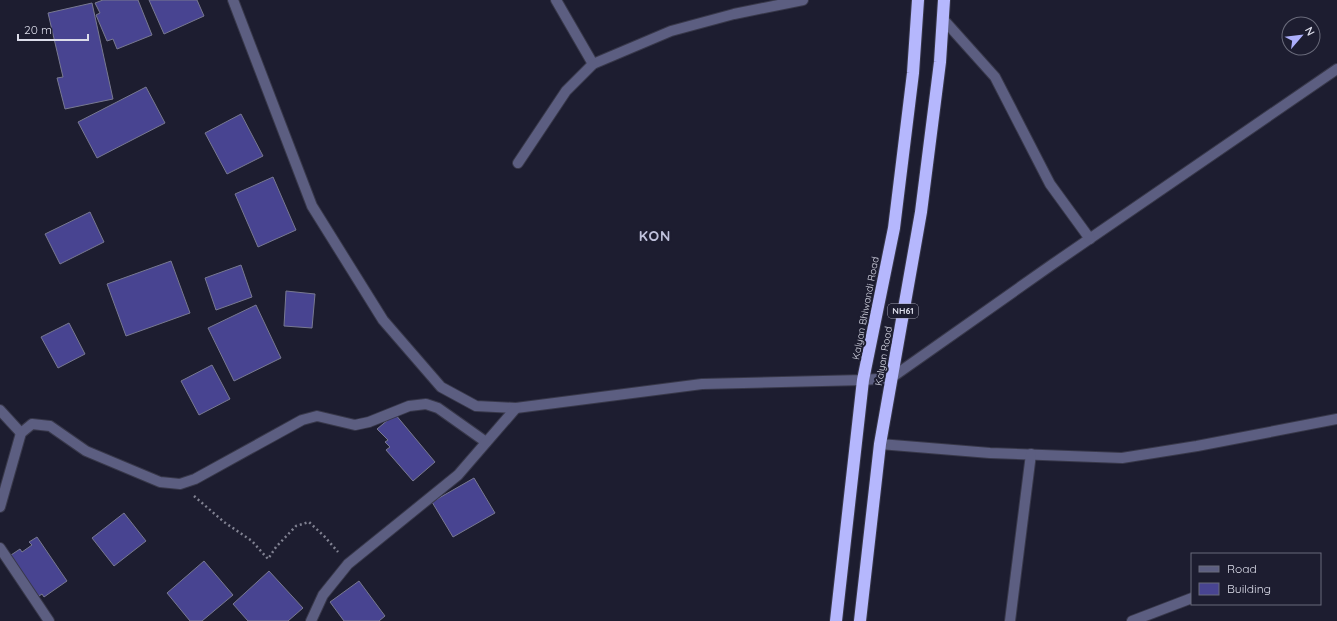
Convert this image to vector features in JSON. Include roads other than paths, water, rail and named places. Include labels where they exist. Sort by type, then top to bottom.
[{"type":"highway","name":"Kalyan Bhiwandi Road","points":[[834,621],[863,380],[894,228],[913,73],[918,0]]},
{"type":"highway","name":"Kalyan Road","points":[[860,621],[880,444],[921,212],[940,62],[944,0]]},
{"type":"street","points":[[233,0],[312,206],[383,320],[441,387],[476,406],[516,408],[702,384],[892,378],[1090,239],[1337,69]]},
{"type":"street","points":[[556,0],[593,64]]},
{"type":"street","points":[[518,163],[566,91],[593,64],[671,31],[734,14],[803,0]]},
{"type":"street","points":[[943,19],[995,77],[1050,184],[1090,239]]},
{"type":"street","points":[[0,507],[21,433],[32,424],[50,426],[86,451],[160,482],[180,484],[196,479],[302,420],[317,416],[355,425],[369,422],[409,406],[426,404],[438,408],[486,442]]},
{"type":"street","points":[[311,621],[323,595],[348,564],[458,475],[516,408]]},
{"type":"street","points":[[0,410],[21,433]]},
{"type":"street","points":[[880,444],[990,453],[1122,458],[1197,446],[1337,419]]},
{"type":"street","points":[[1010,621],[1031,454]]},
{"type":"street","points":[[0,548],[49,621]]},
{"type":"street","points":[[1132,621],[1191,598]]},
{"type":"district","name":"KON","points":[[655,236]]}]
